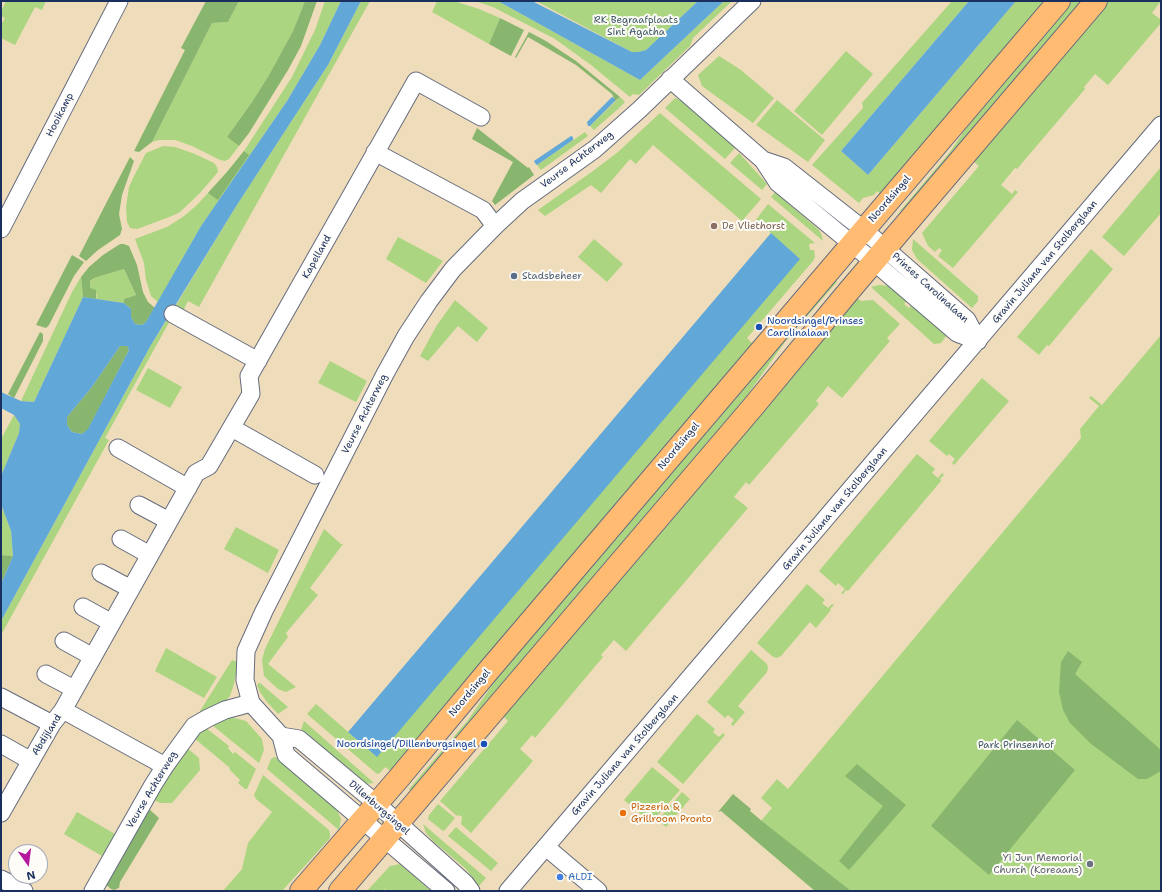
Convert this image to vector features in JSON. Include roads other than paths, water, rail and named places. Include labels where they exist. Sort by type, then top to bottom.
[{"type":"main road","name":"Noordsingel","points":[[301,891],[370,812],[494,664],[1059,1]]},
{"type":"main road","points":[[340,891],[392,832],[1096,1]]},
{"type":"street","name":"Hooikamp","points":[[1,229],[119,1]]},
{"type":"street","name":"Veurse Achterweg","points":[[94,891],[165,766],[194,726],[225,710],[251,703],[245,680],[246,651],[318,504],[385,374],[428,301],[453,269],[522,201],[595,149],[650,100],[752,1]]},
{"type":"street","name":"Prinses Carolinalaan","points":[[670,79],[763,160],[778,183],[858,237],[967,320],[978,341]]},
{"type":"street","name":"Kapelland","points":[[63,710],[196,473],[209,466],[232,428],[251,394],[249,376],[416,81],[481,117]]},
{"type":"street","name":"Gravin Juliana van Stolberglaan","points":[[508,891],[1161,125]]},
{"type":"street","points":[[375,152],[483,210],[495,226]]},
{"type":"street","points":[[173,314],[258,361]]},
{"type":"street","points":[[232,428],[315,475]]},
{"type":"street","points":[[118,448],[188,488]]},
{"type":"street","points":[[139,505],[169,521]]},
{"type":"street","points":[[121,539],[150,555]]},
{"type":"street","points":[[101,573],[131,589]]},
{"type":"street","points":[[82,607],[112,623]]},
{"type":"street","points":[[64,641],[93,657]]},
{"type":"street","points":[[46,674],[74,689]]},
{"type":"street","points":[[1,697],[52,724]]},
{"type":"street","name":"Dillenburgsingel","points":[[251,703],[281,736],[299,739],[370,812],[392,832],[446,891]]},
{"type":"street","points":[[63,710],[165,766]]},
{"type":"street","name":"Abdijland","points":[[1,813],[7,791],[31,761],[52,724],[63,710]]},
{"type":"street","name":"Abdijland","points":[[1,744],[31,761]]},
{"type":"street","name":"Dillenburgsingel","points":[[392,832],[465,882],[471,891]]},
{"type":"street","points":[[546,847],[598,891]]},
{"type":"street","points":[[1,879],[24,891]]},
{"type":"water","points":[[341,1],[361,1],[328,65],[235,208],[151,345],[1,621],[1,584],[13,556],[11,531],[1,504],[1,476],[19,433],[20,424],[14,415],[1,408],[1,392],[21,401],[34,402],[83,297],[124,303],[131,309],[131,317],[135,324],[142,325],[146,322],[201,226],[287,101],[320,45]],"holes":[[[120,346],[127,346],[129,350],[88,429],[82,434],[72,432],[67,425],[67,417],[92,387]]]},
{"type":"water","points":[[498,1],[532,1],[632,52],[638,52],[646,50],[698,1],[724,1],[640,80]]},
{"type":"water","points":[[969,1],[1016,1],[868,175],[841,151]]},
{"type":"water","points":[[612,97],[615,101],[590,126],[588,126],[587,122]]},
{"type":"water","points":[[571,136],[573,137],[573,140],[537,165],[535,163],[534,161]]},
{"type":"water","points":[[771,233],[800,259],[377,757],[348,732]]},
{"type":"place","name":"De Vliethorst","points":[[714,226]]},
{"type":"place","name":"Stadsbeheer","points":[[514,276]]},
{"type":"place","name":"Noordsingel/Prinses Carolinalaan","points":[[759,327]]},
{"type":"place","name":"Noordsingel/Dillenburgsingel","points":[[484,744]]},
{"type":"place","name":"Pizzeria & Grillroom Pronto","points":[[623,813]]},
{"type":"place","name":"Yi Jun Memorial Church (Koreaans)","points":[[1090,864]]},
{"type":"place","name":"ALDI","points":[[560,877]]},
{"type":"park label","name":"RK Begraafplaats Sint Agatha","points":[[636,26]]},
{"type":"park label","name":"Park Prinsenhof","points":[[1016,745]]}]
